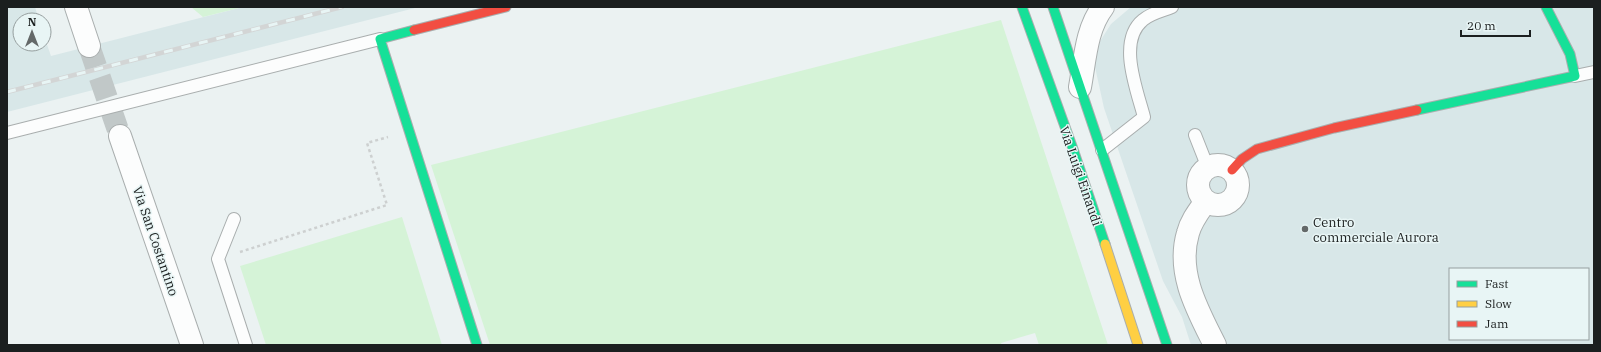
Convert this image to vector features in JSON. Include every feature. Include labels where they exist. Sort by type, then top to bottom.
[{"type":"street","points":[[76,7],[89,46]]},
{"type":"street","points":[[477,345],[380,39],[506,7]]},
{"type":"street","name":"Via Luigi Einaudi","points":[[1022,7],[1073,149],[1138,345]]},
{"type":"street","points":[[1053,7],[1168,345]]},
{"type":"street","points":[[1080,87],[1092,27],[1103,7]]},
{"type":"street","points":[[1232,170],[1249,153],[1334,128],[1575,76],[1570,54],[1546,7]]},
{"type":"street","name":"Via San Costantino","points":[[120,136],[192,345]]},
{"type":"street","points":[[1221,165],[1232,170],[1238,182],[1235,195],[1225,203],[1219,205],[1206,201],[1199,190],[1198,184],[1203,172],[1208,168],[1221,165]]},
{"type":"street","points":[[1206,201],[1192,221],[1188,232],[1185,254],[1189,287],[1196,306],[1215,345]]},
{"type":"lane","points":[[1102,150],[1144,116],[1130,61],[1130,49],[1136,29],[1143,20],[1172,7]]},
{"type":"lane","points":[[7,133],[380,39]]},
{"type":"lane","points":[[1575,76],[1594,72]]},
{"type":"lane","points":[[1195,135],[1208,168]]},
{"type":"lane","points":[[234,219],[218,260],[246,345]]},
{"type":"path","points":[[218,260],[388,205],[368,143],[409,130]]},
{"type":"shaded area","points":[[7,7],[35,7],[37,12],[12,12],[12,52],[50,52],[51,56],[243,7],[419,7],[7,112]]},
{"type":"shaded area","points":[[1131,7],[1594,7],[1594,345],[1191,345],[1182,317],[1163,281],[1104,108],[1095,67],[1097,46],[1111,24]]},
{"type":"green space","points":[[191,7],[243,7],[203,17]]},
{"type":"green space","points":[[1001,20],[1108,345],[1039,345],[1035,333],[1001,343],[1002,345],[490,345],[431,165]]},
{"type":"green space","points":[[402,217],[442,345],[266,345],[240,266]]},
{"type":"tunnel","points":[[89,46],[120,136]]},
{"type":"railway","points":[[7,92],[342,7]]},
{"type":"traffic: fast","points":[[1022,7],[1105,244]]},
{"type":"traffic: fast","points":[[1053,7],[1167,345]]},
{"type":"traffic: fast","points":[[1417,110],[1575,76],[1570,54],[1546,7]]},
{"type":"traffic: fast","points":[[414,30],[380,39],[477,345]]},
{"type":"traffic: slow","points":[[1105,244],[1138,345]]},
{"type":"traffic: jam","points":[[414,30],[506,7]]},
{"type":"traffic: jam","points":[[1232,170],[1242,159],[1257,149],[1334,128],[1417,110]]},
{"type":"place","name":"Centro commerciale Aurora","points":[[1305,229]]}]
